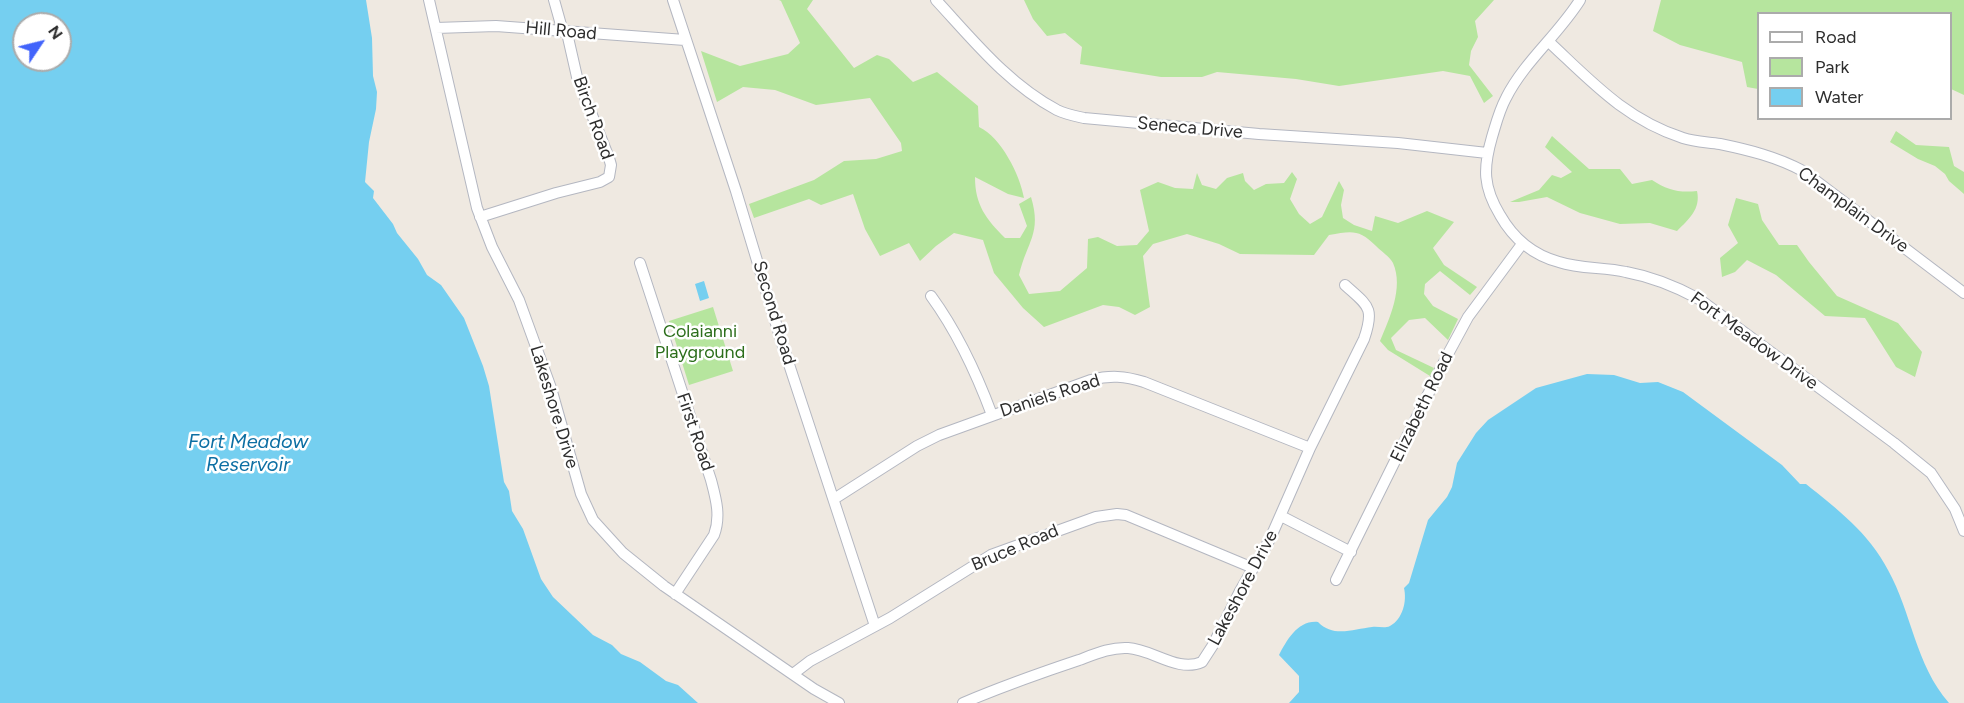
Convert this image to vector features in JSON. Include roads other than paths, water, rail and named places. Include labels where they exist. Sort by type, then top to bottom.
[{"type":"street","name":"Lakeshore Drive","points":[[429,0],[480,217],[492,247],[519,300],[551,388],[586,508],[600,530],[611,541],[675,594],[839,703]]},
{"type":"street","points":[[554,0],[565,32]]},
{"type":"street","name":"Second Road","points":[[673,0],[875,627]]},
{"type":"street","name":"Seneca Drive","points":[[936,0],[1004,73],[1024,89],[1059,111],[1084,118],[1259,134],[1398,143],[1487,153]]},
{"type":"street","name":"Fort Meadow Drive","points":[[1580,0],[1549,42],[1522,73],[1506,96],[1498,114],[1487,153],[1485,171],[1493,203],[1508,229],[1522,244],[1559,262],[1625,271],[1671,284],[1699,299],[1931,473],[1956,509],[1964,531]]},
{"type":"street","name":"Hill Road","points":[[436,28],[482,25],[686,40]]},
{"type":"street","name":"Birch Road","points":[[480,217],[600,182],[609,177],[609,158],[577,77],[565,32]]},
{"type":"street","name":"Champlain Drive","points":[[1549,42],[1600,91],[1650,126],[1685,139],[1750,150],[1803,171],[1964,293]]},
{"type":"street","name":"Elizabeth Road","points":[[1336,580],[1458,335],[1485,292],[1522,244]]},
{"type":"street","name":"First Road","points":[[640,263],[711,480],[717,509],[717,527],[714,535],[675,594]]},
{"type":"street","name":"Lakeshore Drive","points":[[963,703],[1055,668],[1120,648],[1140,649],[1181,664],[1195,665],[1207,656],[1281,516],[1310,448],[1364,339],[1370,321],[1367,305],[1345,285]]},
{"type":"street","points":[[931,296],[961,340],[992,415]]},
{"type":"street","name":"Daniels Road","points":[[834,499],[917,446],[939,435],[1091,380],[1116,376],[1144,382],[1310,448]]},
{"type":"street","name":"Bruce Road","points":[[793,674],[819,656],[875,627],[991,555],[1064,527],[1107,514],[1137,519],[1253,568]]},
{"type":"street","points":[[1281,516],[1351,552]]},
{"type":"water","name":"Fort Meadow Reservoir","points":[[0,0],[366,0],[372,38],[373,76],[377,92],[365,182],[374,191],[373,198],[418,259],[427,275],[441,285],[464,318],[489,386],[504,482],[509,491],[512,511],[523,529],[541,579],[553,597],[593,635],[612,645],[621,654],[640,662],[666,681],[678,685],[698,703],[0,703]]},
{"type":"water","points":[[704,281],[709,298],[700,301],[695,284]]},
{"type":"water","points":[[1587,374],[1614,375],[1640,383],[1658,382],[1683,392],[1782,465],[1800,484],[1806,484],[1841,512],[1872,544],[1888,570],[1903,603],[1928,672],[1949,703],[1289,703],[1299,692],[1299,676],[1279,655],[1294,632],[1311,622],[1318,622],[1330,630],[1337,631],[1386,627],[1394,623],[1403,609],[1404,588],[1409,583],[1428,520],[1447,497],[1452,487],[1457,463],[1476,433],[1488,420],[1536,388]]},
{"type":"park label","name":"Colaianni Playground","points":[[700,342]]}]
